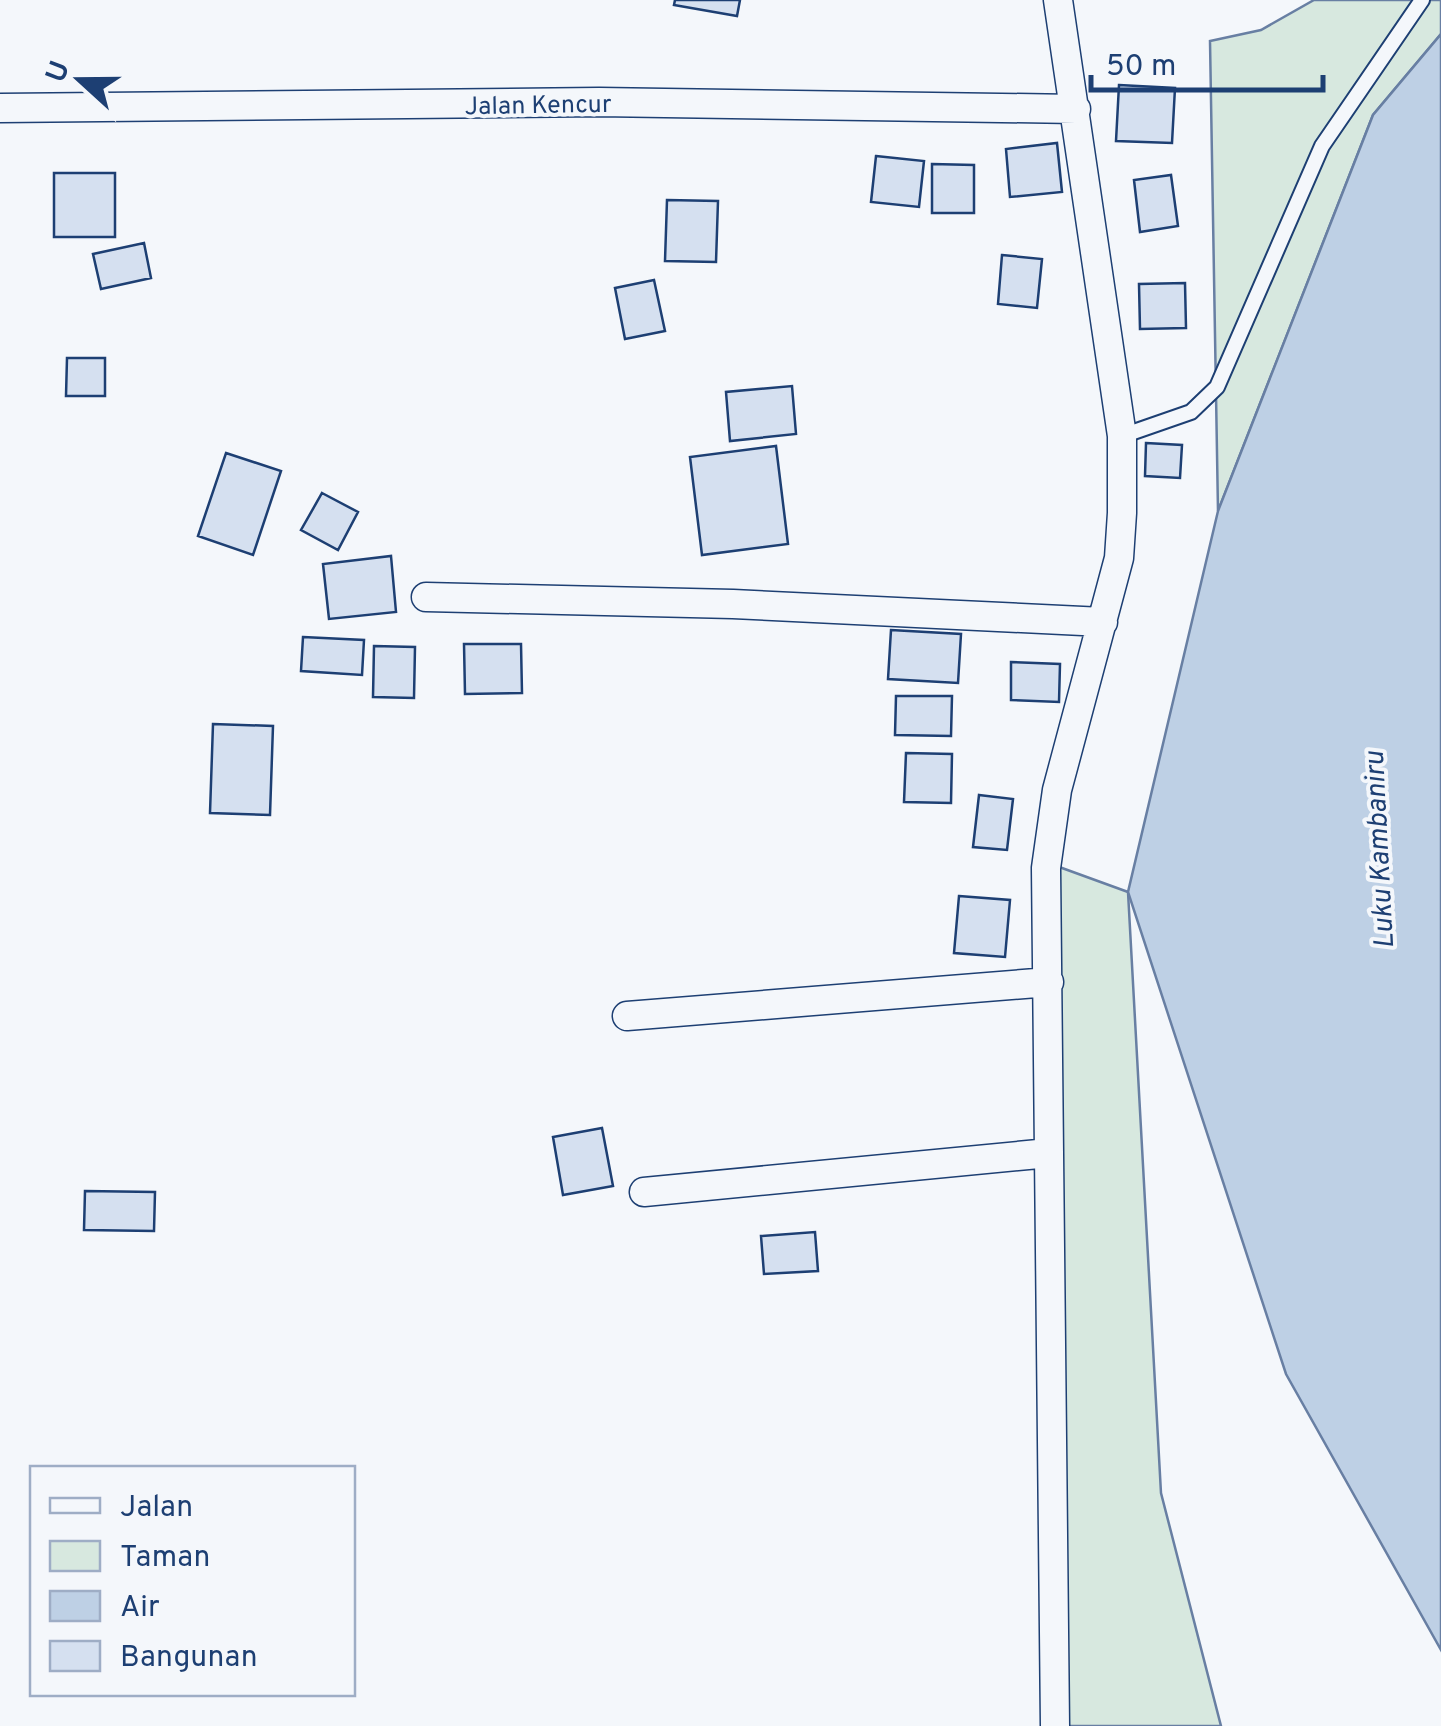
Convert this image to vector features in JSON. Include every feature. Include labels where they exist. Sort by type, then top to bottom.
[{"type":"street","points":[[1055,1726],[1050,833],[1119,558],[1122,436],[1058,0]]},
{"type":"street","name":"Jalan Kencur","points":[[0,108],[191,104],[357,108],[599,102],[1076,109]]},
{"type":"street","points":[[426,597],[733,604],[1103,622]]},
{"type":"street","points":[[627,1016],[1049,982]]},
{"type":"street","points":[[644,1192],[1050,1154]]},
{"type":"lane","points":[[1122,436],[1191,412],[1217,387],[1322,146],[1422,0]]},
{"type":"green space","points":[[1314,0],[1441,0],[1441,34],[1373,115],[1218,511],[1210,41],[1261,30]]},
{"type":"green space","points":[[1051,864],[1128,892],[1161,1493],[1221,1726],[1066,1726]]},
{"type":"water","name":"Luku Kambaniru","points":[[1441,34],[1441,1650],[1286,1374],[1128,892],[1218,511],[1373,115]]},
{"type":"building","points":[[675,0],[740,0],[737,16],[674,5]]},
{"type":"building","points":[[1119,85],[1175,88],[1172,143],[1116,141]]},
{"type":"building","points":[[1057,143],[1062,192],[1010,197],[1006,149]]},
{"type":"building","points":[[876,156],[924,161],[919,207],[871,202]]},
{"type":"building","points":[[932,164],[974,165],[974,213],[932,213]]},
{"type":"building","points":[[54,173],[115,173],[115,237],[54,237]]},
{"type":"building","points":[[1171,175],[1178,226],[1140,232],[1134,180]]},
{"type":"building","points":[[667,200],[718,201],[716,262],[665,261]]},
{"type":"building","points":[[144,243],[151,278],[101,289],[93,254]]},
{"type":"building","points":[[1002,255],[1042,259],[1037,308],[998,304]]},
{"type":"building","points":[[654,280],[665,331],[625,339],[615,288]]},
{"type":"building","points":[[1185,283],[1186,328],[1140,329],[1139,284]]},
{"type":"building","points":[[67,358],[105,358],[105,396],[66,396]]},
{"type":"building","points":[[792,386],[796,434],[730,441],[726,392]]},
{"type":"building","points":[[1146,443],[1182,445],[1180,478],[1145,476]]},
{"type":"building","points":[[776,446],[788,544],[702,555],[690,457]]},
{"type":"building","points":[[226,453],[281,471],[253,555],[198,536]]},
{"type":"building","points":[[322,493],[358,512],[338,550],[301,530]]},
{"type":"building","points":[[391,556],[396,612],[329,619],[323,564]]},
{"type":"building","points":[[891,630],[961,634],[958,683],[888,679]]},
{"type":"building","points":[[303,637],[364,640],[362,675],[301,671]]},
{"type":"building","points":[[464,644],[521,644],[522,693],[465,694]]},
{"type":"building","points":[[374,646],[415,647],[414,698],[373,697]]},
{"type":"building","points":[[1011,662],[1060,664],[1059,702],[1011,700]]},
{"type":"building","points":[[896,696],[952,696],[951,736],[895,735]]},
{"type":"building","points":[[213,724],[273,726],[270,815],[210,813]]},
{"type":"building","points":[[906,753],[952,754],[951,803],[904,802]]},
{"type":"building","points":[[979,795],[1013,799],[1007,850],[973,847]]},
{"type":"building","points":[[959,896],[1010,900],[1005,957],[954,953]]},
{"type":"building","points":[[602,1128],[613,1186],[563,1195],[553,1137]]},
{"type":"building","points":[[85,1191],[155,1192],[154,1231],[84,1230]]},
{"type":"building","points":[[815,1232],[818,1271],[764,1274],[761,1236]]}]
